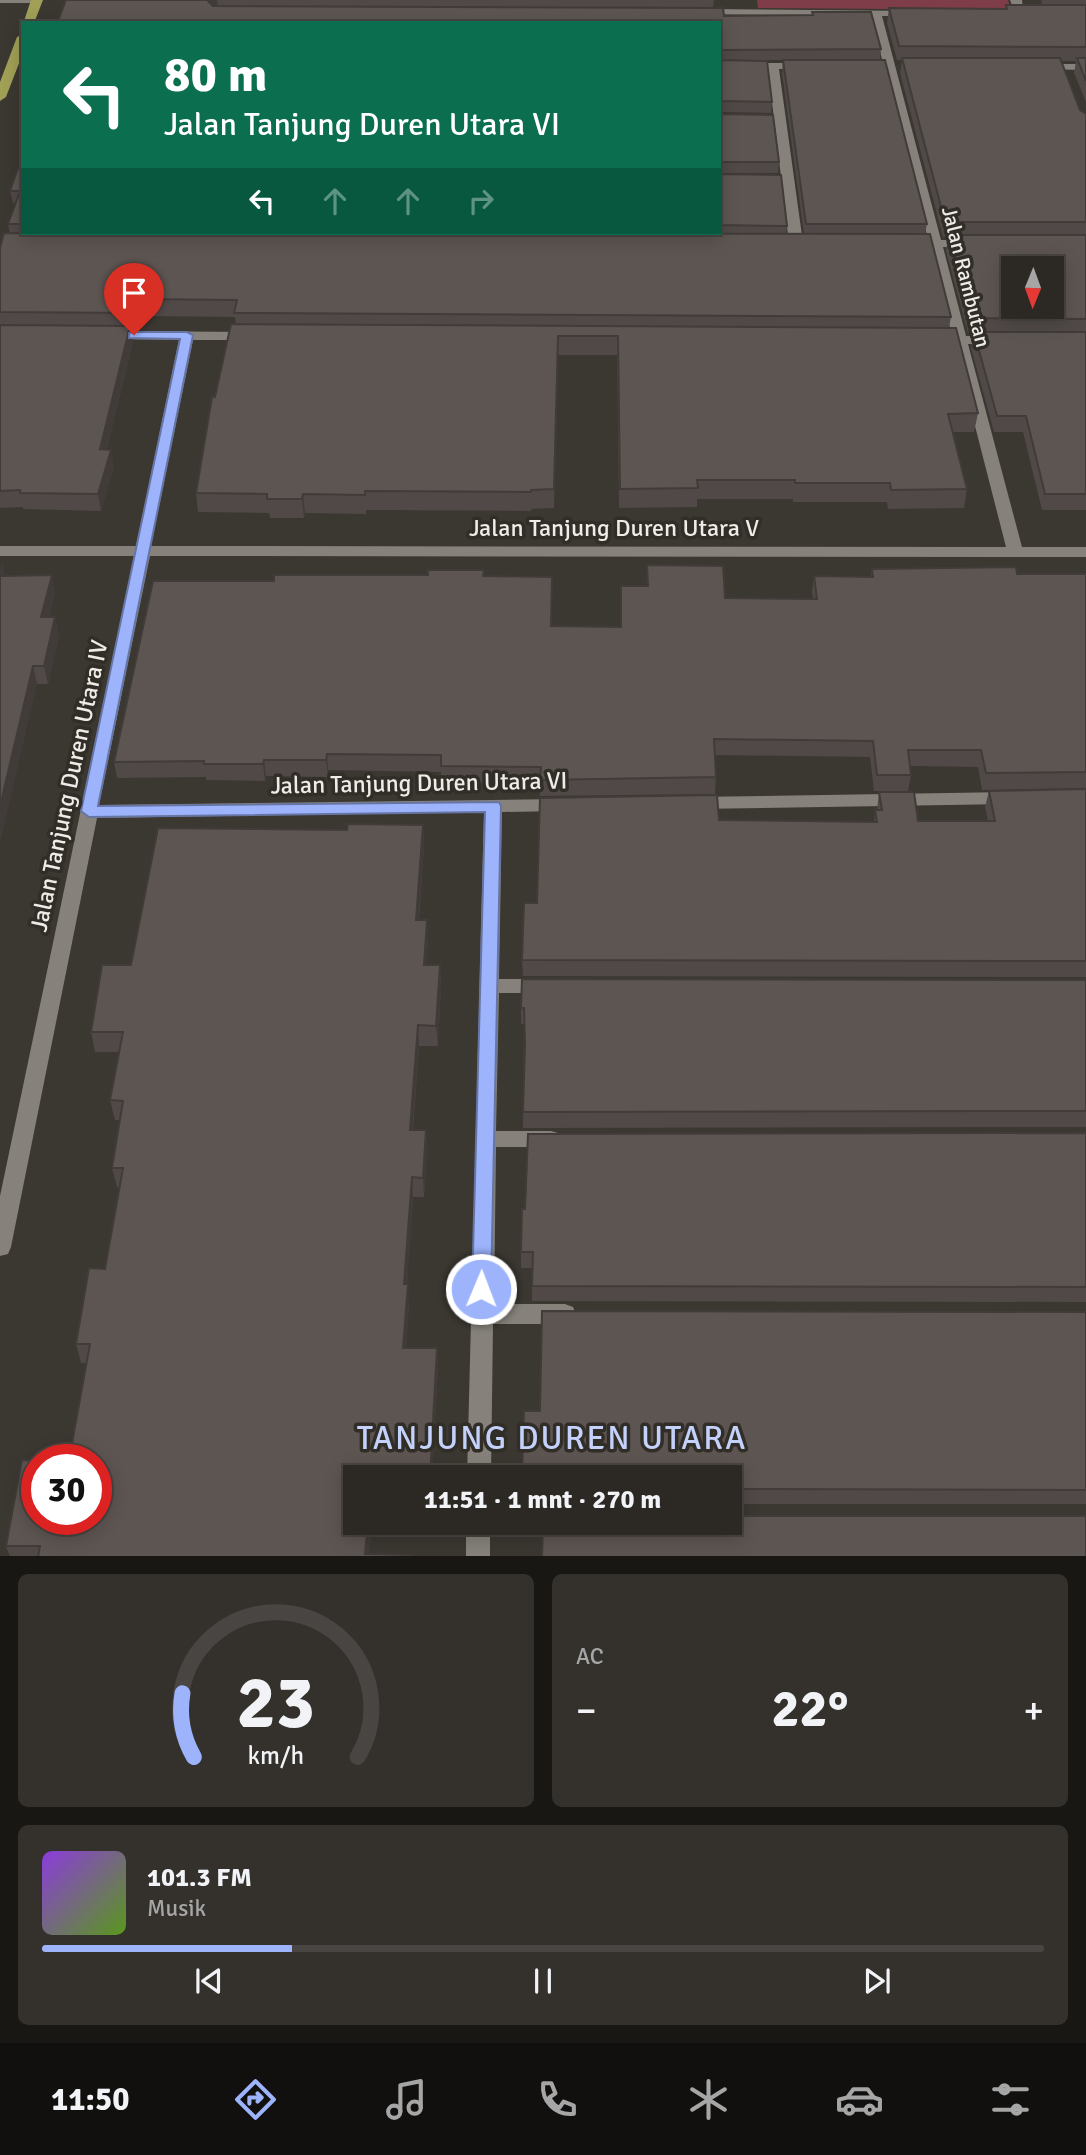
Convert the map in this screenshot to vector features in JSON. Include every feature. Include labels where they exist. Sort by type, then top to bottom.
[{"type":"main road","points":[[29,21],[37,0]]},
{"type":"main road","points":[[0,97],[21,42]]},
{"type":"street","points":[[0,1],[37,0]]},
{"type":"street","points":[[744,0],[746,13]]},
{"type":"street","points":[[1016,0],[1020,13]]},
{"type":"street","points":[[691,12],[928,13]]},
{"type":"street","name":"Jalan Rambutan","points":[[876,13],[1015,552]]},
{"type":"street","points":[[1007,13],[1033,13]]},
{"type":"street","points":[[721,66],[825,66]]},
{"type":"street","points":[[773,66],[781,180],[796,243]]},
{"type":"street","points":[[1023,67],[1065,73],[1086,68]]},
{"type":"street","points":[[893,243],[990,244]]},
{"type":"street","points":[[93,335],[270,336]]},
{"type":"street","name":"Jalan Tanjung Duren Utara IV","points":[[0,1247],[187,335]]},
{"type":"street","points":[[919,340],[1016,340]]},
{"type":"street","name":"Jalan Tanjung Duren Utara V","points":[[0,551],[1086,552]]},
{"type":"street","points":[[672,803],[1031,798]]},
{"type":"street","name":"Jalan Tanjung Duren Utara VI","points":[[89,811],[576,805]]},
{"type":"street","points":[[479,1465],[493,806]]},
{"type":"street","points":[[488,986],[558,986]]},
{"type":"street","points":[[485,1139],[569,1139]]},
{"type":"street","points":[[481,1314],[591,1314]]},
{"type":"street","points":[[478,1535],[478,1556]]},
{"type":"shaded area","points":[[757,0],[1008,0],[1011,10],[758,8]]},
{"type":"building","points":[[66,0],[209,0],[213,6],[723,8],[724,16],[871,12],[881,49],[721,50],[721,21],[58,21]]},
{"type":"building","points":[[1006,5],[1086,5],[1086,47],[899,46],[889,8],[1007,9]]},
{"type":"building","points":[[902,58],[1060,58],[1080,110],[1086,114],[1086,222],[945,222]]},
{"type":"building","points":[[1077,58],[1086,58],[1086,81]]},
{"type":"building","points":[[721,60],[767,61],[772,102],[721,101]]},
{"type":"building","points":[[783,60],[885,60],[927,224],[806,224]]},
{"type":"building","points":[[721,114],[773,115],[779,162],[721,162]]},
{"type":"building","points":[[21,160],[21,224],[8,224],[20,191],[10,191]]},
{"type":"building","points":[[721,174],[781,175],[787,226],[721,225]]},
{"type":"building","points":[[4,233],[930,234],[951,317],[234,313],[237,300],[136,299],[133,313],[0,312],[0,248]]},
{"type":"building","points":[[949,235],[1086,235],[1086,319],[1064,319],[1064,256],[1001,256],[1001,318],[971,318]]},
{"type":"building","points":[[231,324],[956,328],[978,413],[948,414],[967,489],[891,490],[890,483],[697,480],[698,488],[620,489],[618,336],[558,336],[554,489],[531,492],[365,491],[365,495],[303,494],[302,499],[267,499],[267,494],[196,493],[212,397],[215,397]]},
{"type":"building","points":[[0,325],[130,326],[100,449],[111,450],[98,494],[0,491]]},
{"type":"building","points":[[974,332],[1086,332],[1086,494],[1045,494],[1026,416],[997,416]]},
{"type":"building","points":[[647,565],[723,566],[725,598],[817,599],[814,576],[873,577],[872,569],[1016,567],[1017,574],[1086,574],[1086,772],[986,773],[981,750],[908,750],[911,775],[877,775],[873,741],[714,739],[716,777],[540,780],[541,767],[441,766],[441,755],[327,754],[326,760],[264,760],[263,764],[204,764],[204,761],[114,762],[153,581],[274,581],[274,575],[428,575],[428,570],[484,570],[483,576],[552,577],[551,626],[621,627],[621,586],[648,586]]},
{"type":"building","points":[[52,575],[41,617],[55,617],[44,666],[33,666],[0,806],[0,576]]},
{"type":"building","points":[[1086,789],[1086,961],[522,960],[524,903],[537,903],[540,798],[717,795],[719,820],[877,822],[875,810],[882,810],[879,792],[914,792],[918,821],[995,821],[989,791]]},
{"type":"building","points":[[348,824],[423,825],[416,920],[427,920],[424,965],[440,965],[436,1026],[418,1025],[410,1130],[426,1130],[423,1178],[412,1177],[404,1284],[408,1284],[403,1348],[437,1348],[431,1465],[343,1465],[343,1535],[367,1535],[365,1554],[413,1556],[38,1556],[40,1546],[6,1546],[21,1465],[21,1535],[112,1535],[112,1444],[72,1444],[90,1344],[76,1344],[89,1268],[105,1269],[123,1168],[112,1168],[123,1101],[110,1100],[123,1032],[91,1032],[102,965],[131,965],[158,828],[347,830]]},
{"type":"building","points":[[522,979],[1086,980],[1086,1111],[523,1112],[525,1044],[524,1008],[521,1008]]},
{"type":"building","points":[[1086,1133],[1086,1287],[532,1286],[533,1252],[521,1252],[528,1134]]},
{"type":"building","points":[[542,1311],[1086,1312],[1086,1490],[742,1489],[742,1465],[522,1465],[524,1411],[540,1411]]},
{"type":"building","points":[[742,1516],[1086,1516],[1086,1556],[542,1556],[543,1535],[742,1535]]},
{"type":"district","name":"TANJUNG DUREN UTARA","points":[[552,1437]]},
{"type":"route","points":[[134,335],[187,335],[89,811],[493,806],[481,1289]]}]
